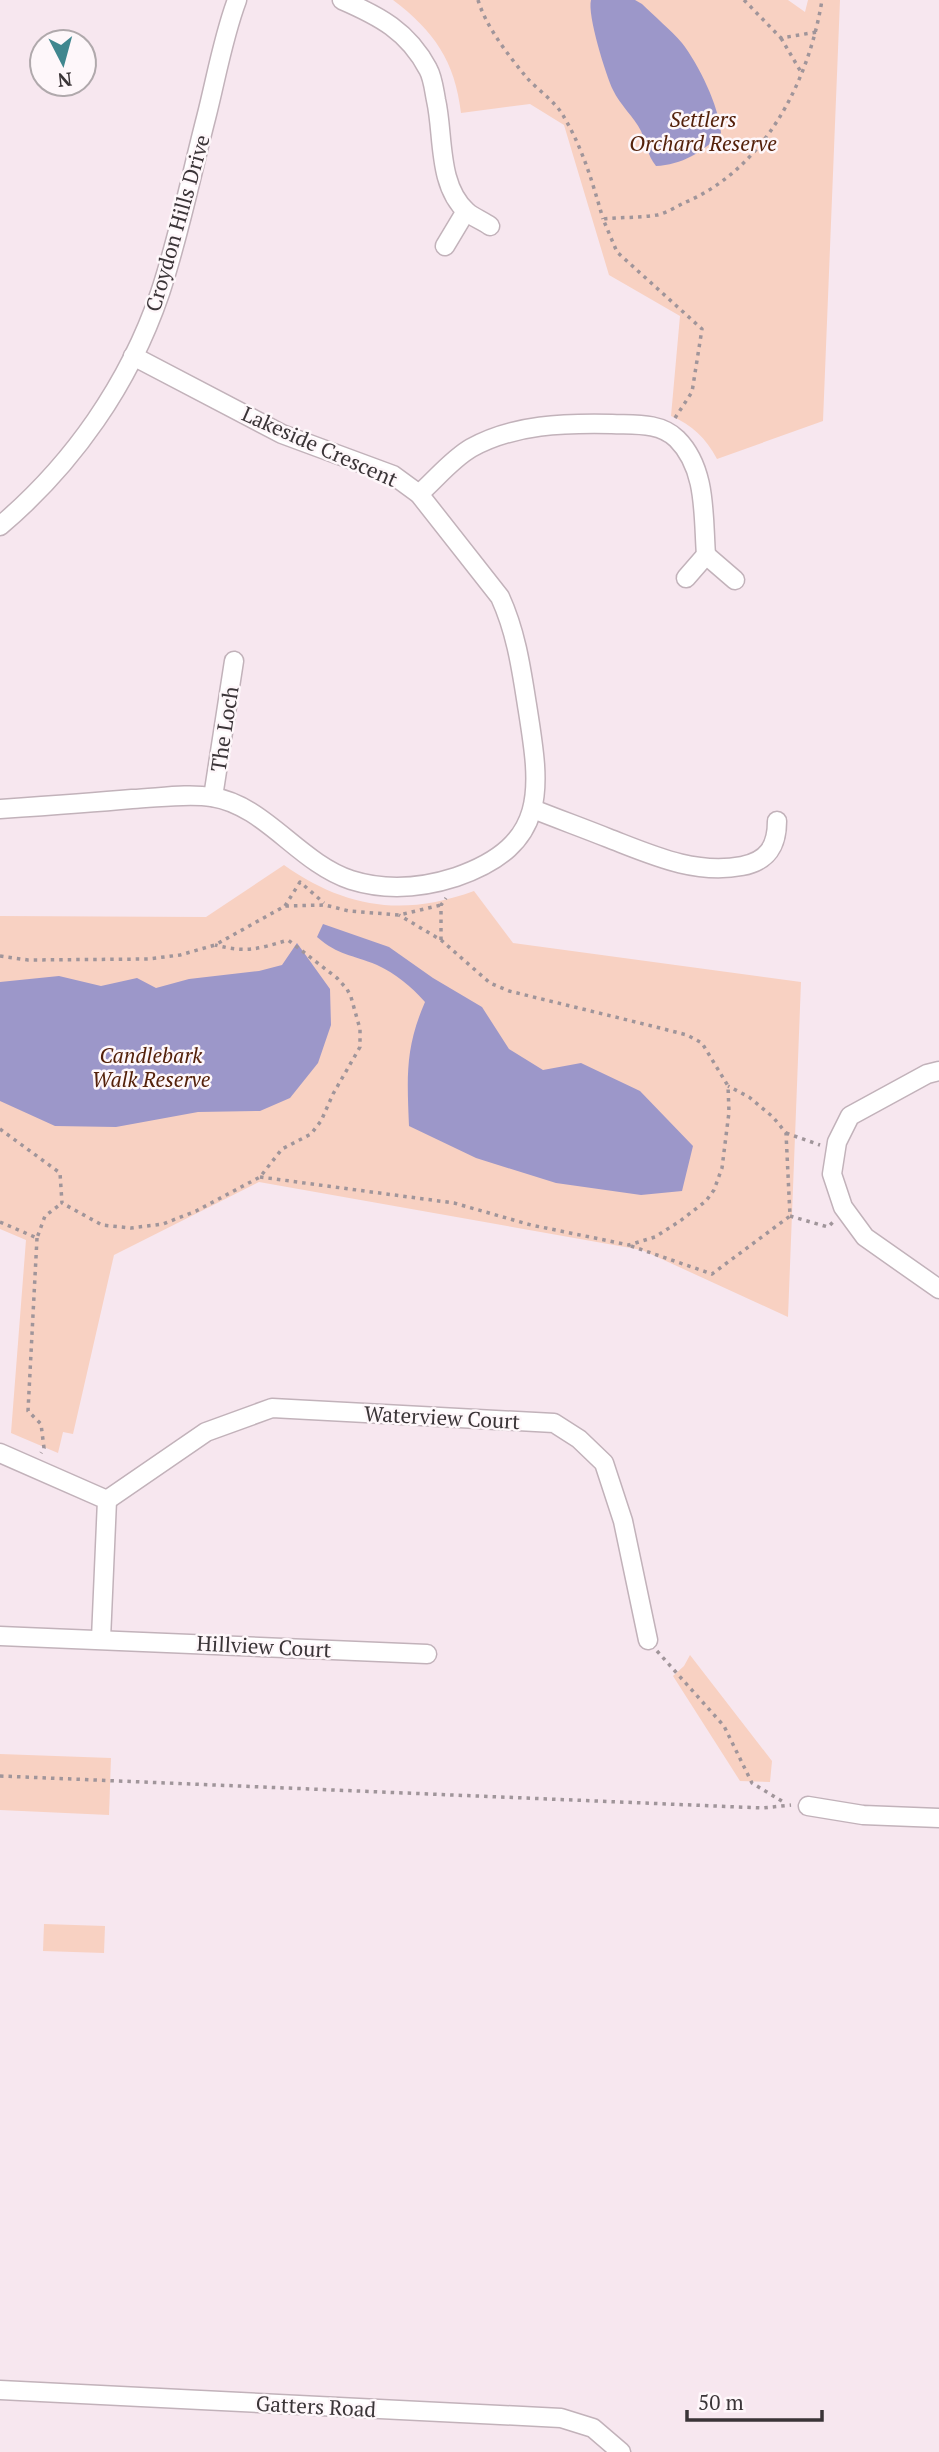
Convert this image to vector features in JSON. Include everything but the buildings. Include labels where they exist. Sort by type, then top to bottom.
[{"type":"street","name":"Croydon Hills Drive","points":[[0,526],[67,460],[106,406],[133,356],[155,305],[169,263],[237,0]]},
{"type":"street","points":[[342,0],[379,16],[416,51],[429,71],[440,117],[444,167],[454,195],[466,211],[490,226]]},
{"type":"street","points":[[445,246],[466,211]]},
{"type":"street","name":"Lakeside Crescent","points":[[0,809],[164,797],[213,797],[246,809],[320,865],[352,880],[386,887],[404,887],[425,885],[458,876],[485,864],[519,835],[533,809],[537,769],[517,646],[508,615],[500,597],[419,494],[393,475],[282,434],[133,356]]},
{"type":"street","points":[[419,494],[471,448],[516,432],[569,423],[648,425],[666,431],[678,439],[700,477],[706,555],[686,578]]},
{"type":"street","points":[[706,555],[736,580]]},
{"type":"street","name":"The Loch","points":[[213,797],[234,661]]},
{"type":"street","points":[[533,809],[650,854],[711,870],[750,865],[764,858],[776,838],[777,821]]},
{"type":"street","points":[[939,1070],[926,1074],[850,1116],[837,1142],[832,1174],[843,1207],[865,1237],[939,1289]]},
{"type":"street","name":"Waterview Court","points":[[107,1500],[206,1432],[272,1408],[554,1423],[579,1439],[604,1463],[623,1521],[648,1640]]},
{"type":"street","points":[[0,1453],[33,1465],[107,1500],[101,1639]]},
{"type":"street","name":"Hillview Court","points":[[0,1636],[427,1654]]},
{"type":"street","points":[[808,1806],[863,1815],[939,1818]]},
{"type":"street","name":"Gatters Road","points":[[0,2390],[561,2418],[593,2428],[621,2452]]},
{"type":"path","points":[[478,0],[491,28],[527,77],[564,115],[589,170],[603,219],[617,252],[702,329],[692,393],[666,431]]},
{"type":"path","points":[[744,0],[781,38],[802,72]]},
{"type":"path","points":[[603,219],[658,214],[709,192],[755,153],[785,110],[802,72],[817,32],[822,0]]},
{"type":"path","points":[[781,38],[817,32]]},
{"type":"path","points":[[0,956],[28,960],[122,960],[180,955],[215,945],[285,906],[325,905],[349,911],[399,915],[441,905],[458,884],[458,876]]},
{"type":"path","points":[[285,906],[300,882],[325,905]]},
{"type":"path","points":[[441,905],[441,940]]},
{"type":"path","points":[[399,915],[441,940],[490,983],[509,991],[687,1035],[702,1044],[728,1086],[748,1097],[773,1117],[786,1133],[811,1140],[835,1154]]},
{"type":"path","points":[[62,1203],[102,1225],[131,1228],[163,1224],[196,1211],[260,1177],[282,1149],[311,1134],[321,1121],[360,1046],[360,1029],[351,997],[337,978],[288,940],[256,950],[240,951],[215,945]]},
{"type":"path","points":[[629,1245],[654,1237],[680,1221],[706,1201],[714,1190],[726,1147],[728,1086]]},
{"type":"path","points":[[0,1129],[60,1173],[62,1203]]},
{"type":"path","points":[[786,1133],[789,1216]]},
{"type":"path","points":[[260,1177],[454,1203],[531,1225],[629,1245],[712,1274],[789,1216]]},
{"type":"path","points":[[33,1465],[44,1447],[41,1424],[28,1411],[37,1238],[45,1216],[62,1203]]},
{"type":"path","points":[[789,1216],[828,1227],[847,1213]]},
{"type":"path","points":[[0,1222],[37,1238]]},
{"type":"path","points":[[648,1640],[723,1726],[752,1783],[787,1804]]},
{"type":"path","points":[[0,1776],[763,1808],[787,1804],[808,1806]]},
{"type":"green space","name":"Settlers Orchard Reserve","points":[[393,0],[788,0],[805,12],[808,0],[840,0],[823,421],[717,459],[698,433],[671,416],[680,316],[609,275],[564,125],[530,104],[461,113],[454,78],[440,49],[420,23]]},
{"type":"green space","name":"Candlebark Walk Reserve","points":[[284,865],[329,891],[375,904],[423,904],[474,891],[513,943],[801,982],[788,1317],[642,1250],[259,1182],[114,1255],[73,1434],[63,1432],[58,1453],[11,1433],[26,1240],[0,1229],[0,916],[206,917]]},
{"type":"green space","points":[[690,1655],[772,1761],[770,1782],[740,1781],[673,1676],[684,1666]]},
{"type":"green space","points":[[0,1754],[111,1758],[109,1815],[0,1810]]},
{"type":"green space","points":[[44,1924],[105,1926],[104,1953],[43,1951]]},
{"type":"shaded area","points":[[591,0],[635,0],[682,43],[707,86],[719,122],[721,133],[707,146],[683,160],[656,166],[641,131],[610,82],[594,31]]},
{"type":"shaded area","points":[[323,924],[389,947],[433,978],[482,1007],[509,1049],[543,1070],[581,1063],[640,1091],[693,1146],[682,1191],[641,1195],[556,1183],[476,1158],[409,1126],[409,1063],[414,1034],[425,1002],[391,972],[339,951],[317,937]]},
{"type":"shaded area","points":[[297,943],[330,989],[331,1025],[318,1063],[290,1098],[260,1111],[198,1112],[116,1127],[55,1126],[0,1101],[0,982],[59,976],[101,986],[137,978],[156,988],[189,979],[259,971],[282,965]]}]
